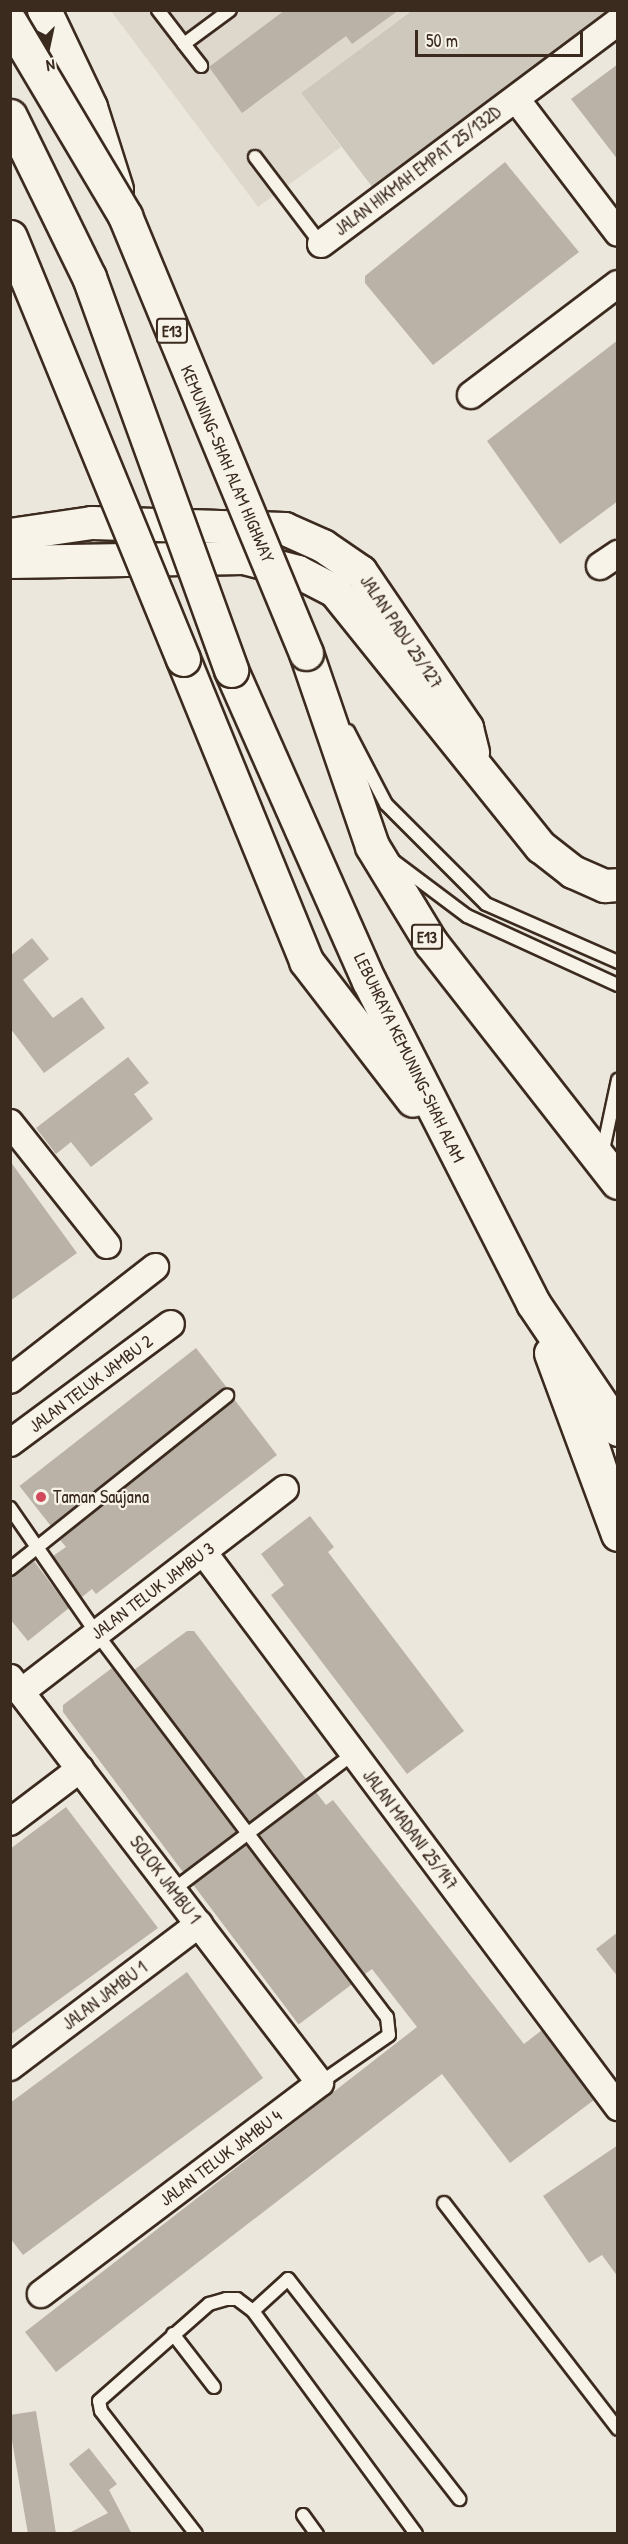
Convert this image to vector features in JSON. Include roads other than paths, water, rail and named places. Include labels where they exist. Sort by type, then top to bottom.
[{"type":"highway","points":[[44,10],[90,107],[125,216]]},
{"type":"highway","name":"KEMUNING–SHAH ALAM HIGHWAY","points":[[10,22],[125,216],[306,653]]},
{"type":"highway","name":"LEBUHRAYA KEMUNING-SHAH ALAM","points":[[10,116],[89,277],[231,670],[369,981],[533,1303],[618,1429]]},
{"type":"highway","points":[[10,237],[306,961],[461,1163]]},
{"type":"highway","name":"E13","points":[[306,653],[372,846],[431,943],[609,1173]]},
{"type":"highway","points":[[533,1303],[618,1534]]},
{"type":"street","name":"JALAN HIKMAH EMPAT 25/132D","points":[[321,244],[618,22]]},
{"type":"street","points":[[516,99],[618,233]]},
{"type":"street","points":[[471,395],[618,284]]},
{"type":"street","name":"JALAN PADU 25/127","points":[[10,535],[92,523],[285,529],[323,546],[361,572],[467,728],[475,759]]},
{"type":"street","name":"JALAN PADU 25/127","points":[[10,562],[244,558],[298,572],[335,591],[448,738],[475,759],[541,847],[573,872],[605,886],[618,885]]},
{"type":"street","points":[[10,1123],[107,1245]]},
{"type":"street","points":[[10,1380],[155,1267]]},
{"type":"street","name":"JALAN TELUK JAMBU 2","points":[[10,1443],[171,1324]]},
{"type":"street","name":"JALAN TELUK JAMBU 3","points":[[16,1685],[97,1634],[285,1489]]},
{"type":"street","name":"JALAN MADANI 25/147","points":[[204,1553],[618,2108]]},
{"type":"street","name":"SOLOK JAMBU 1","points":[[16,1685],[320,2083]]},
{"type":"street","points":[[10,1822],[80,1769]]},
{"type":"street","name":"JALAN JAMBU 1","points":[[10,2067],[199,1924]]},
{"type":"street","name":"JALAN TELUK JAMBU 4","points":[[41,2294],[320,2083]]},
{"type":"lane","points":[[158,10],[201,66]]},
{"type":"lane","points":[[183,44],[230,10]]},
{"type":"lane","points":[[255,157],[321,244]]},
{"type":"lane","points":[[306,653],[386,804],[430,854],[486,904],[618,962]]},
{"type":"lane","points":[[372,846],[467,916],[618,985]]},
{"type":"lane","points":[[609,1173],[618,1080]]},
{"type":"lane","points":[[579,1372],[618,1488]]},
{"type":"lane","points":[[10,1569],[227,1396]]},
{"type":"lane","points":[[10,1509],[97,1634],[249,1832]]},
{"type":"lane","points":[[173,1890],[353,1754]]},
{"type":"lane","name":"JALAN TELUK JAMBU 4","points":[[249,1832],[387,2017],[388,2035],[320,2083]]},
{"type":"lane","points":[[444,2202],[618,2429]]},
{"type":"lane","points":[[253,2312],[288,2279],[459,2499]]},
{"type":"lane","points":[[196,2534],[101,2411],[99,2401],[209,2304],[226,2299],[237,2299],[253,2312],[416,2534]]},
{"type":"lane","points":[[173,2334],[214,2387]]},
{"type":"lane","points":[[303,2515],[317,2534]]},
{"type":"place","name":"Taman Saujana","points":[[41,1497]]}]
